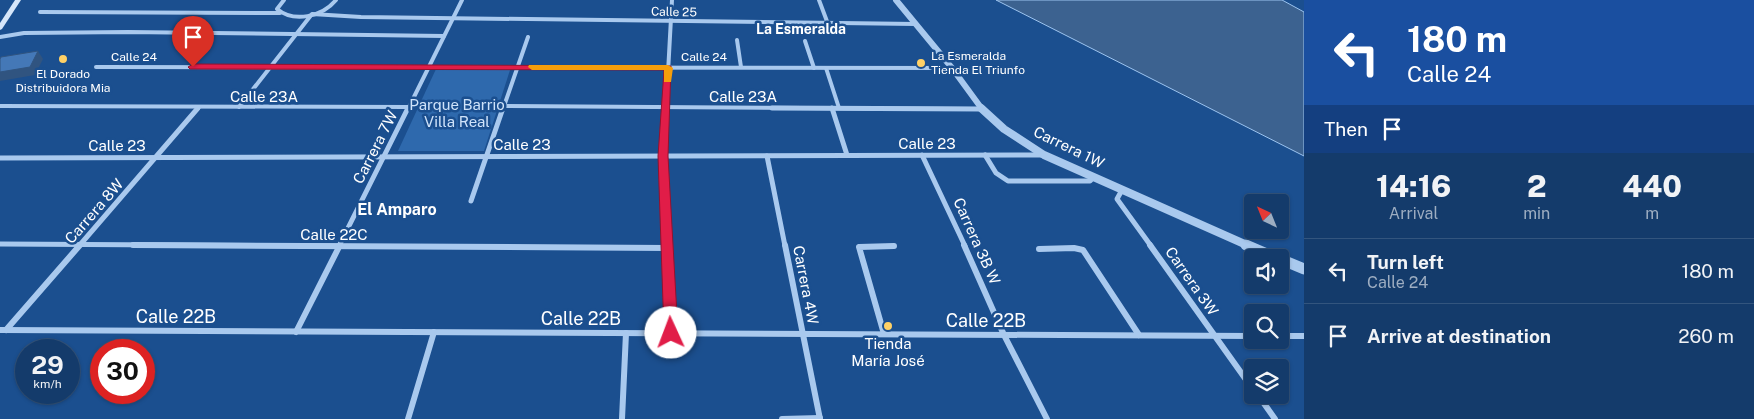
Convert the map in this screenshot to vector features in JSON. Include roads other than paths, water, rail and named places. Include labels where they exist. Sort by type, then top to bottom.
[{"type":"main road","points":[[0,28],[18,0]]},
{"type":"street","points":[[40,12],[280,13],[277,9],[278,5],[284,0]]},
{"type":"street","points":[[239,107],[312,14],[324,11],[332,6],[336,0]]},
{"type":"street","name":"Carrera 7W","points":[[296,332],[462,0]]},
{"type":"street","points":[[671,333],[663,156],[672,0]]},
{"type":"street","points":[[819,0],[828,24]]},
{"type":"street","name":"Carrera 1W","points":[[896,0],[952,68],[982,109],[1004,130],[1044,155],[1256,249]]},
{"type":"street","name":"Calle 25","points":[[280,13],[294,16],[312,14],[361,17],[916,24]]},
{"type":"street","points":[[0,37],[34,33],[444,36]]},
{"type":"street","points":[[471,201],[528,37]]},
{"type":"street","points":[[738,40],[741,68]]},
{"type":"street","points":[[805,41],[814,68]]},
{"type":"street","name":"Calle 24","points":[[96,67],[952,68]]},
{"type":"street","points":[[826,68],[839,108]]},
{"type":"street","name":"Calle 23A","points":[[0,106],[408,108]]},
{"type":"street","name":"Calle 23A","points":[[504,106],[982,109]]},
{"type":"street","name":"Carrera 8W","points":[[3,330],[81,245],[199,107]]},
{"type":"street","points":[[832,108],[847,156]]},
{"type":"street","name":"Carrera 3B W","points":[[922,155],[942,194],[1004,335],[1047,419]]},
{"type":"street","points":[[985,155],[998,177],[1003,181],[1090,180],[1095,177]]},
{"type":"street","name":"Calle 23","points":[[0,158],[1044,155]]},
{"type":"street","name":"Carrera 4W","points":[[767,156],[820,419]]},
{"type":"street","name":"Carrera 3W","points":[[1123,189],[1117,198],[1244,377]]},
{"type":"street","name":"Calle 22C","points":[[0,244],[668,248]]},
{"type":"street","points":[[884,334],[859,247],[894,246]]},
{"type":"street","points":[[1039,249],[1074,248],[1083,250],[1139,335]]},
{"type":"street","points":[[1289,263],[1304,270]]},
{"type":"street","name":"Calle 22B","points":[[3,330],[1244,336]]},
{"type":"street","points":[[408,419],[434,332]]},
{"type":"street","points":[[622,419],[626,333]]},
{"type":"street","points":[[1289,336],[1304,336]]},
{"type":"street","points":[[1264,404],[1275,419]]},
{"type":"street","points":[[782,419],[820,419]]},
{"type":"place","name":"El Dorado Distribuidora Mia","points":[[63,59]]},
{"type":"place","name":"La Esmeralda Tienda El Triunfo","points":[[921,63]]},
{"type":"place","name":"Tienda María José","points":[[888,326]]},
{"type":"district","name":"La Esmeralda","points":[[801,29]]},
{"type":"district","name":"El Amparo","points":[[397,209]]},
{"type":"park label","name":"Parque Barrio Villa Real","points":[[457,112]]}]
